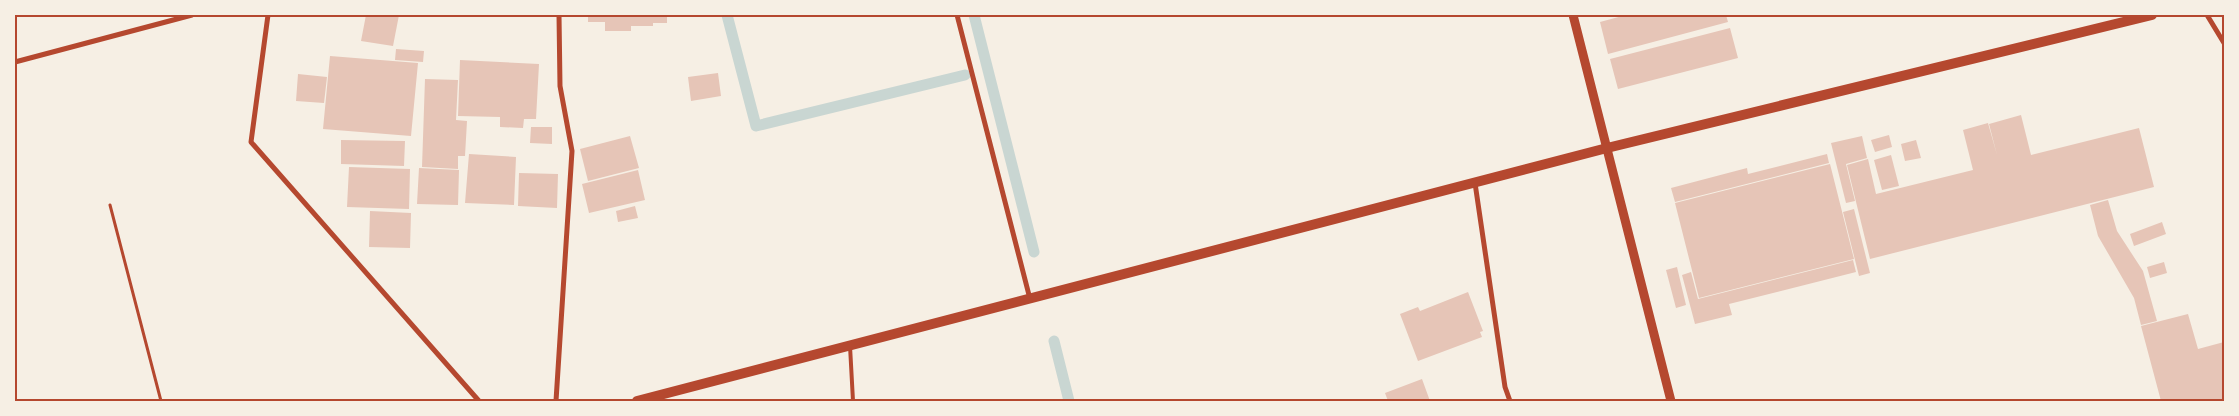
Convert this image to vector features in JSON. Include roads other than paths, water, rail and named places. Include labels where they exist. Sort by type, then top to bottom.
[{"type":"main road","points":[[637,401],[1607,148],[2152,15]]},
{"type":"street","points":[[15,62],[192,15]]},
{"type":"street","points":[[268,15],[251,142],[479,401]]},
{"type":"street","points":[[556,401],[572,151],[560,86],[559,15]]},
{"type":"street","points":[[957,15],[1030,299]]},
{"type":"street","points":[[1573,15],[1671,401]]},
{"type":"street","points":[[2207,15],[2224,43]]},
{"type":"street","points":[[1475,183],[1505,387],[1510,401]]},
{"type":"lane","points":[[850,346],[854,401]]},
{"type":"waterway","points":[[727,15],[756,126],[965,75]]},
{"type":"waterway","points":[[974,15],[1034,252]]},
{"type":"waterway","points":[[1054,341],[1069,401]]}]
